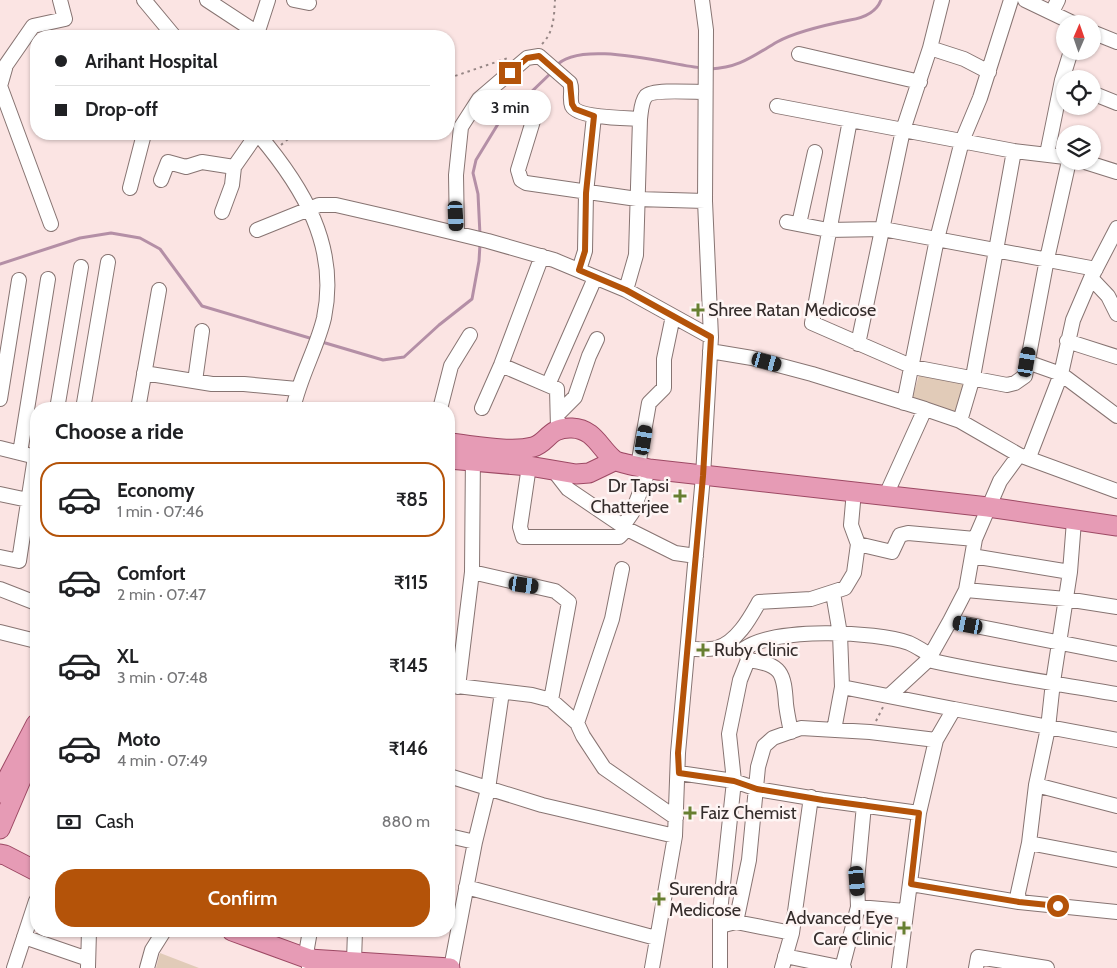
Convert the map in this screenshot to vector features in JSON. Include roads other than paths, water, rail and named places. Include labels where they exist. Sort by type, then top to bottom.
[{"type":"main road","points":[[455,458],[509,448],[534,447],[558,421],[585,431],[602,444],[614,461]]},
{"type":"main road","points":[[455,446],[473,453],[554,471],[589,473],[614,461],[703,476],[988,507],[1117,526]]},
{"type":"main road","points":[[3,783],[30,735]]},
{"type":"main road","points":[[0,829],[30,762]]},
{"type":"main road","points":[[2,850],[30,867]]},
{"type":"main road","points":[[246,937],[309,963],[354,961],[450,968]]},
{"type":"street","points":[[51,224],[0,86],[6,65],[32,26],[65,19],[60,0]]},
{"type":"street","points":[[144,0],[167,30]]},
{"type":"street","points":[[207,0],[252,30]]},
{"type":"street","points":[[260,30],[268,0]]},
{"type":"street","points":[[294,0],[309,3]]},
{"type":"street","points":[[652,968],[675,836],[679,773],[678,753],[689,649],[703,476],[711,344],[705,201],[704,92],[706,30],[702,0]]},
{"type":"street","points":[[858,344],[903,130],[920,82],[942,0]]},
{"type":"street","points":[[904,403],[913,367],[937,238],[962,141],[989,72],[1011,0]]},
{"type":"street","points":[[1025,0],[1055,6],[1065,15]]},
{"type":"street","points":[[1101,36],[1117,42]]},
{"type":"street","points":[[930,48],[964,59],[989,72]]},
{"type":"street","points":[[460,234],[456,175],[461,127],[479,99],[527,58],[541,51],[572,87],[573,107],[578,111],[594,116],[640,119]]},
{"type":"street","points":[[799,54],[920,82]]},
{"type":"street","points":[[626,290],[636,255],[640,119],[643,102],[650,94],[704,92]]},
{"type":"street","points":[[1101,97],[1117,103]]},
{"type":"street","points":[[777,106],[1014,151],[1056,156]]},
{"type":"street","points":[[1046,154],[1056,113]]},
{"type":"street","points":[[579,270],[585,251],[586,193],[594,116]]},
{"type":"street","points":[[850,120],[812,323],[913,367],[974,377],[1006,385],[1015,383],[1025,376],[1047,259],[1067,170]]},
{"type":"street","points":[[532,121],[518,170],[521,180],[526,183],[637,199],[705,201]]},
{"type":"street","points":[[130,188],[142,140]]},
{"type":"street","points":[[222,212],[232,185],[234,167],[254,140]]},
{"type":"street","points":[[263,140],[273,151],[316,218],[323,244],[328,285],[323,319],[295,402]]},
{"type":"street","points":[[960,421],[974,377],[1014,151]]},
{"type":"street","points":[[815,152],[793,223],[828,230],[883,229],[1047,259],[1093,274],[1108,296],[1117,314]]},
{"type":"street","points":[[161,180],[168,162],[186,167],[202,162],[234,167]]},
{"type":"street","points":[[1101,167],[1117,172]]},
{"type":"street","points":[[257,230],[319,205],[336,205],[488,240],[542,256],[626,290],[673,316],[711,344],[752,358],[864,389],[960,421],[1024,456],[1117,491]]},
{"type":"street","points":[[889,696],[929,657],[966,590],[974,539],[1000,480],[1024,456],[1061,374],[1068,341],[1093,274],[1117,228]]},
{"type":"street","points":[[482,408],[501,365],[542,256]]},
{"type":"street","points":[[83,402],[108,262]]},
{"type":"street","points":[[58,402],[81,267]]},
{"type":"street","points":[[548,385],[596,278]]},
{"type":"street","points":[[20,452],[48,279]]},
{"type":"street","points":[[0,399],[19,280]]},
{"type":"street","points":[[139,402],[159,290]]},
{"type":"street","points":[[529,466],[520,527],[522,537],[619,538],[632,512],[644,467],[649,403],[664,388],[664,359],[673,316]]},
{"type":"street","points":[[195,381],[202,331]]},
{"type":"street","points":[[442,402],[451,366],[470,335]]},
{"type":"street","points":[[558,421],[575,398],[588,356],[597,339]]},
{"type":"street","points":[[1068,341],[1117,357]]},
{"type":"street","points":[[1027,362],[1061,374],[1117,416]]},
{"type":"street","points":[[501,365],[558,390],[558,421]]},
{"type":"street","points":[[144,373],[195,381],[298,389]]},
{"type":"street","points":[[886,495],[924,409]]},
{"type":"street","points":[[0,448],[30,455]]},
{"type":"street","points":[[455,674],[472,572],[473,453]]},
{"type":"street","points":[[554,471],[568,489],[625,528],[675,553],[696,556]]},
{"type":"street","points":[[0,557],[19,561],[30,489]]},
{"type":"street","points":[[689,649],[717,648],[737,634],[759,602],[811,599],[846,588],[854,573],[858,544],[851,525],[854,491]]},
{"type":"street","points":[[0,494],[28,500]]},
{"type":"street","points":[[1019,902],[1018,893],[1029,843],[1036,785],[1048,728],[1070,572],[1074,521]]},
{"type":"street","points":[[858,544],[892,552],[900,535],[908,533],[974,539]]},
{"type":"street","points":[[972,556],[1070,572]]},
{"type":"street","points":[[577,723],[612,619],[622,569]]},
{"type":"street","points":[[472,572],[555,591],[569,602],[551,700]]},
{"type":"street","points":[[0,589],[30,600]]},
{"type":"street","points":[[966,590],[1066,599],[1117,607]]},
{"type":"street","points":[[833,593],[840,634],[842,687],[834,730]]},
{"type":"street","points":[[950,621],[1117,654]]},
{"type":"street","points":[[0,632],[30,639]]},
{"type":"street","points":[[720,968],[721,901],[734,781],[729,734],[746,655],[737,634]]},
{"type":"street","points":[[746,655],[765,640],[800,635],[840,634],[878,637],[910,643],[929,657],[982,672],[1053,682],[1117,694]]},
{"type":"street","points":[[746,655],[775,668],[783,674],[787,689],[791,732]]},
{"type":"street","points":[[455,686],[551,700],[577,723],[604,768],[676,818]]},
{"type":"street","points":[[842,687],[1117,740]]},
{"type":"street","points":[[455,917],[466,888],[488,789],[502,692]]},
{"type":"street","points":[[899,968],[919,813],[936,740],[954,709]]},
{"type":"street","points":[[736,922],[749,860],[758,767],[764,746],[774,738],[801,728],[870,732],[936,740]]},
{"type":"street","points":[[679,773],[734,781],[757,789],[919,813]]},
{"type":"street","points":[[455,778],[542,805],[675,836]]},
{"type":"street","points":[[1036,785],[1117,806]]},
{"type":"street","points":[[812,797],[792,933],[784,962],[843,968],[858,907],[857,881],[864,806]]},
{"type":"street","points":[[455,837],[475,842]]},
{"type":"street","points":[[1029,843],[1117,860]]},
{"type":"street","points":[[911,884],[1019,902],[1117,912]]},
{"type":"street","points":[[466,888],[656,938]]},
{"type":"street","points":[[858,907],[905,911]]},
{"type":"street","points":[[14,968],[30,919]]},
{"type":"street","points":[[720,926],[736,922],[792,933]]},
{"type":"street","points":[[24,937],[88,964],[89,937]]},
{"type":"street","points":[[147,968],[152,950],[160,937]]},
{"type":"street","points":[[309,937],[307,948],[309,963]]},
{"type":"street","points":[[354,961],[355,937]]},
{"type":"street","points":[[450,968],[453,937]]},
{"type":"street","points":[[976,968],[978,957],[1047,968]]},
{"type":"waterway","points":[[710,69],[738,64],[793,35],[864,16],[872,12],[881,0]]},
{"type":"waterway","points":[[555,67],[567,59],[583,54],[603,54],[625,55],[702,68]]},
{"type":"waterway","points":[[480,235],[478,194],[473,173],[476,160],[498,124],[552,72]]},
{"type":"waterway","points":[[0,264],[80,238],[111,233],[140,238],[160,249],[202,306],[313,339]]},
{"type":"waterway","points":[[322,342],[383,360],[404,357],[439,325],[472,299],[480,244]]},
{"type":"place","name":"Shree Ratan Medicose","points":[[698,310]]},
{"type":"place","name":"Dr Tapsi Chatterjee","points":[[680,496]]},
{"type":"place","name":"Ruby Clinic","points":[[703,650]]},
{"type":"place","name":"Faiz Chemist","points":[[690,813]]},
{"type":"place","name":"Surendra Medicose","points":[[659,899]]},
{"type":"place","name":"Advanced Eye Care Clinic","points":[[904,928]]}]
